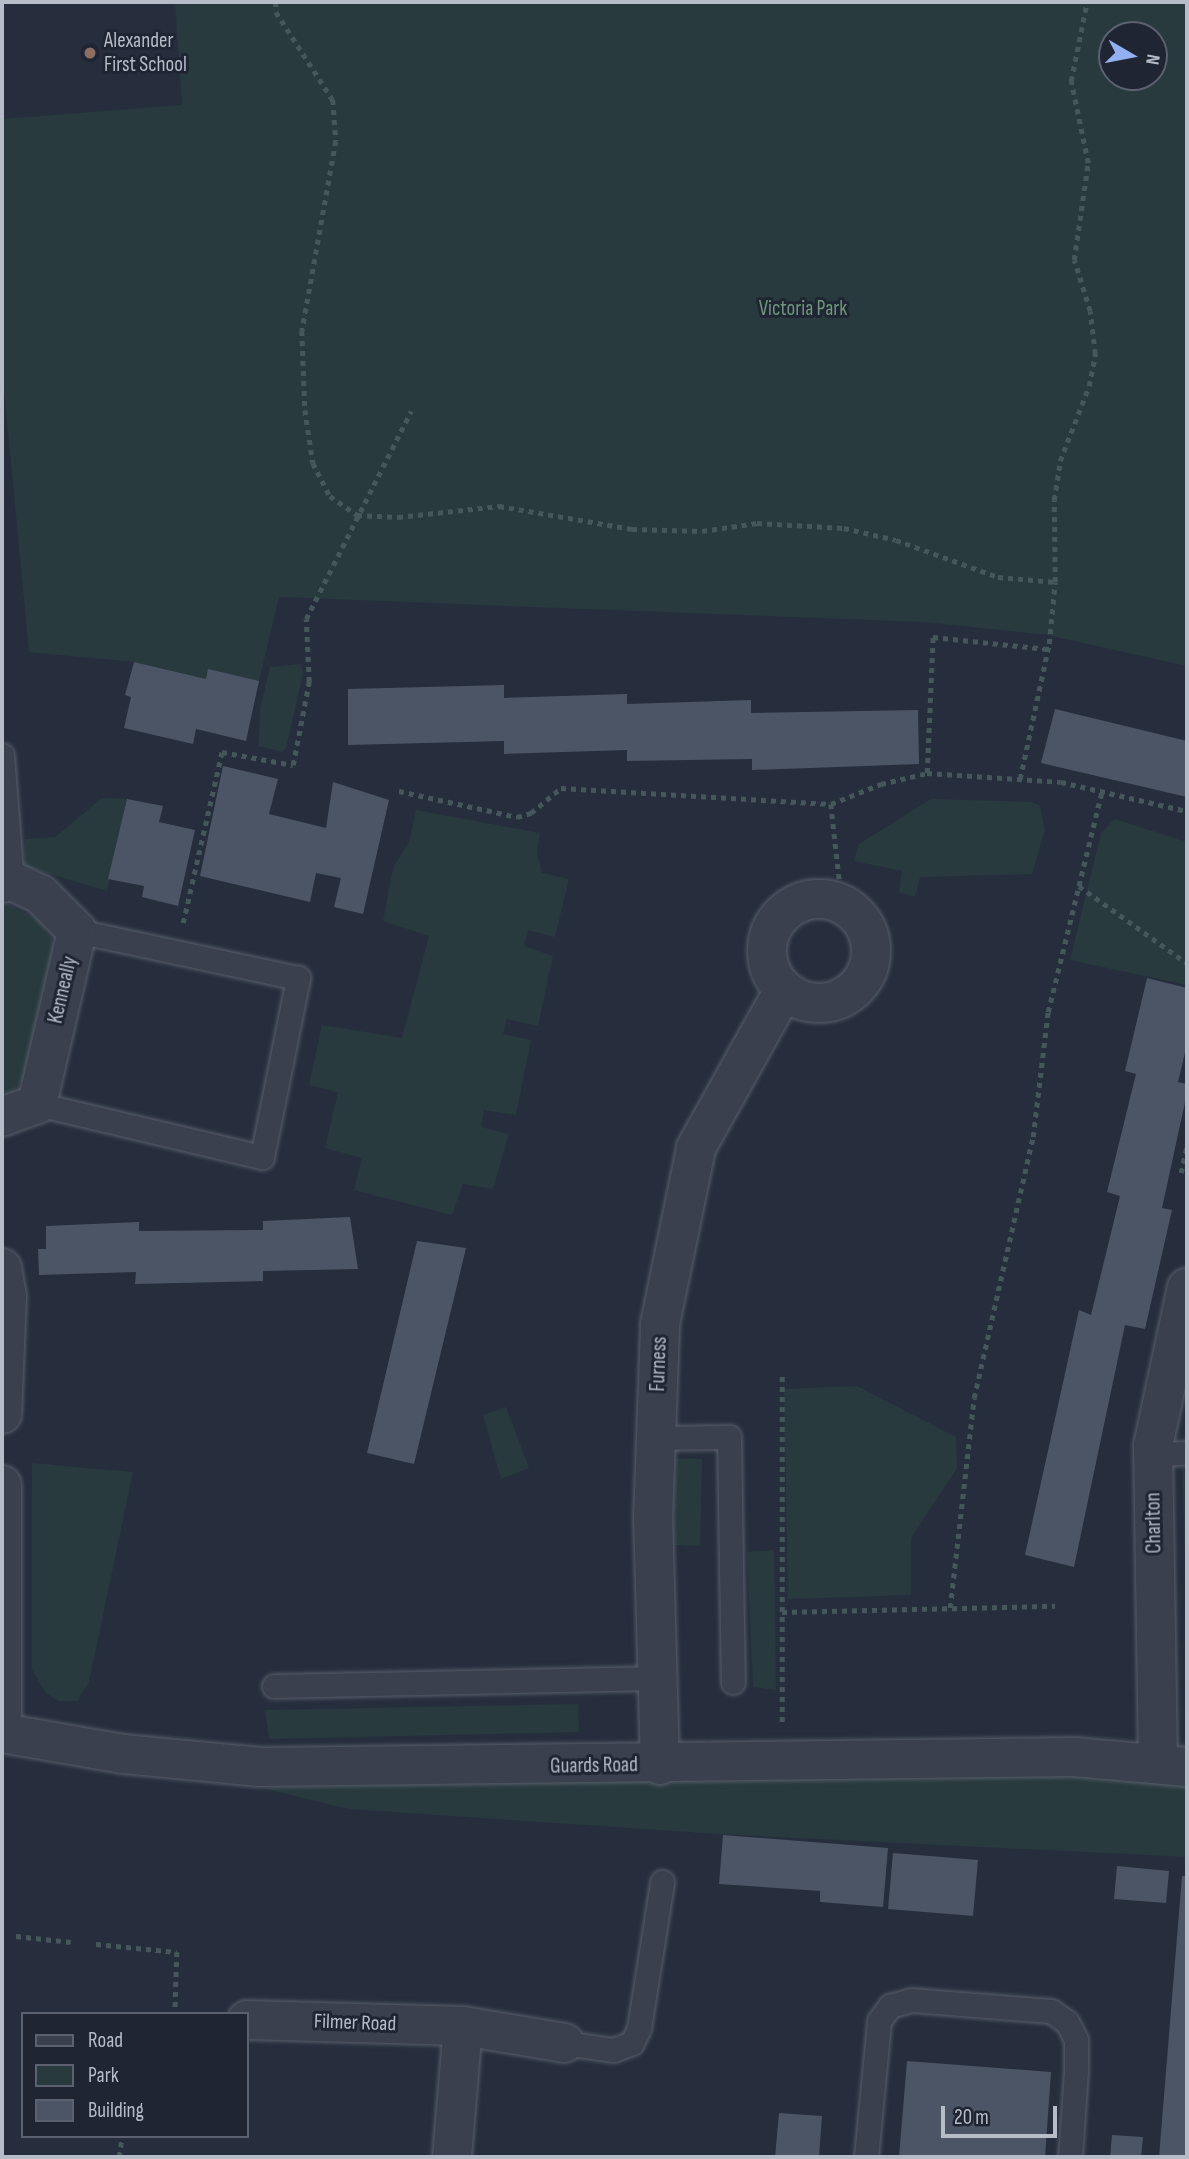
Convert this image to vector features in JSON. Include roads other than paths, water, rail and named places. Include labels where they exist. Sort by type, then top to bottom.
[{"type":"street","name":"Kenneally","points":[[7,882],[40,894],[77,931],[37,1104]]},
{"type":"street","points":[[809,900],[842,904],[866,930],[869,964],[862,980],[850,993],[825,1002],[799,1000],[784,990],[773,977],[767,953],[772,929],[780,915],[809,900]]},
{"type":"street","name":"Furness","points":[[660,1765],[653,1519],[660,1324],[696,1149],[784,990]]},
{"type":"street","points":[[2,1117],[37,1104]]},
{"type":"street","points":[[2,1268],[7,1297],[2,1414]]},
{"type":"street","name":"Charlton","points":[[1173,1765],[1170,1453],[1187,1288]]},
{"type":"street","points":[[2,1485],[2,1732]]},
{"type":"street","name":"Guards Road","points":[[2,1732],[123,1754],[260,1768],[660,1765],[1074,1757],[1173,1765]]},
{"type":"street","name":"Filmer Road","points":[[248,2020],[463,2026],[565,2043]]},
{"type":"street","points":[[452,2157],[463,2026]]},
{"type":"lane","points":[[2,755],[7,882]]},
{"type":"lane","points":[[37,1104],[262,1157],[298,978],[77,931]]},
{"type":"lane","points":[[656,1438],[729,1437],[733,1682]]},
{"type":"lane","points":[[274,1686],[657,1678]]},
{"type":"lane","points":[[565,2043],[613,2050],[632,2043],[639,2028],[662,1882]]},
{"type":"lane","points":[[866,2157],[879,2021],[890,2006],[911,2000],[1051,2011],[1067,2022],[1076,2040],[1070,2157]]},
{"type":"place","name":"Alexander First School","points":[[90,53]]},
{"type":"park label","name":"Victoria Park","points":[[803,309]]}]
